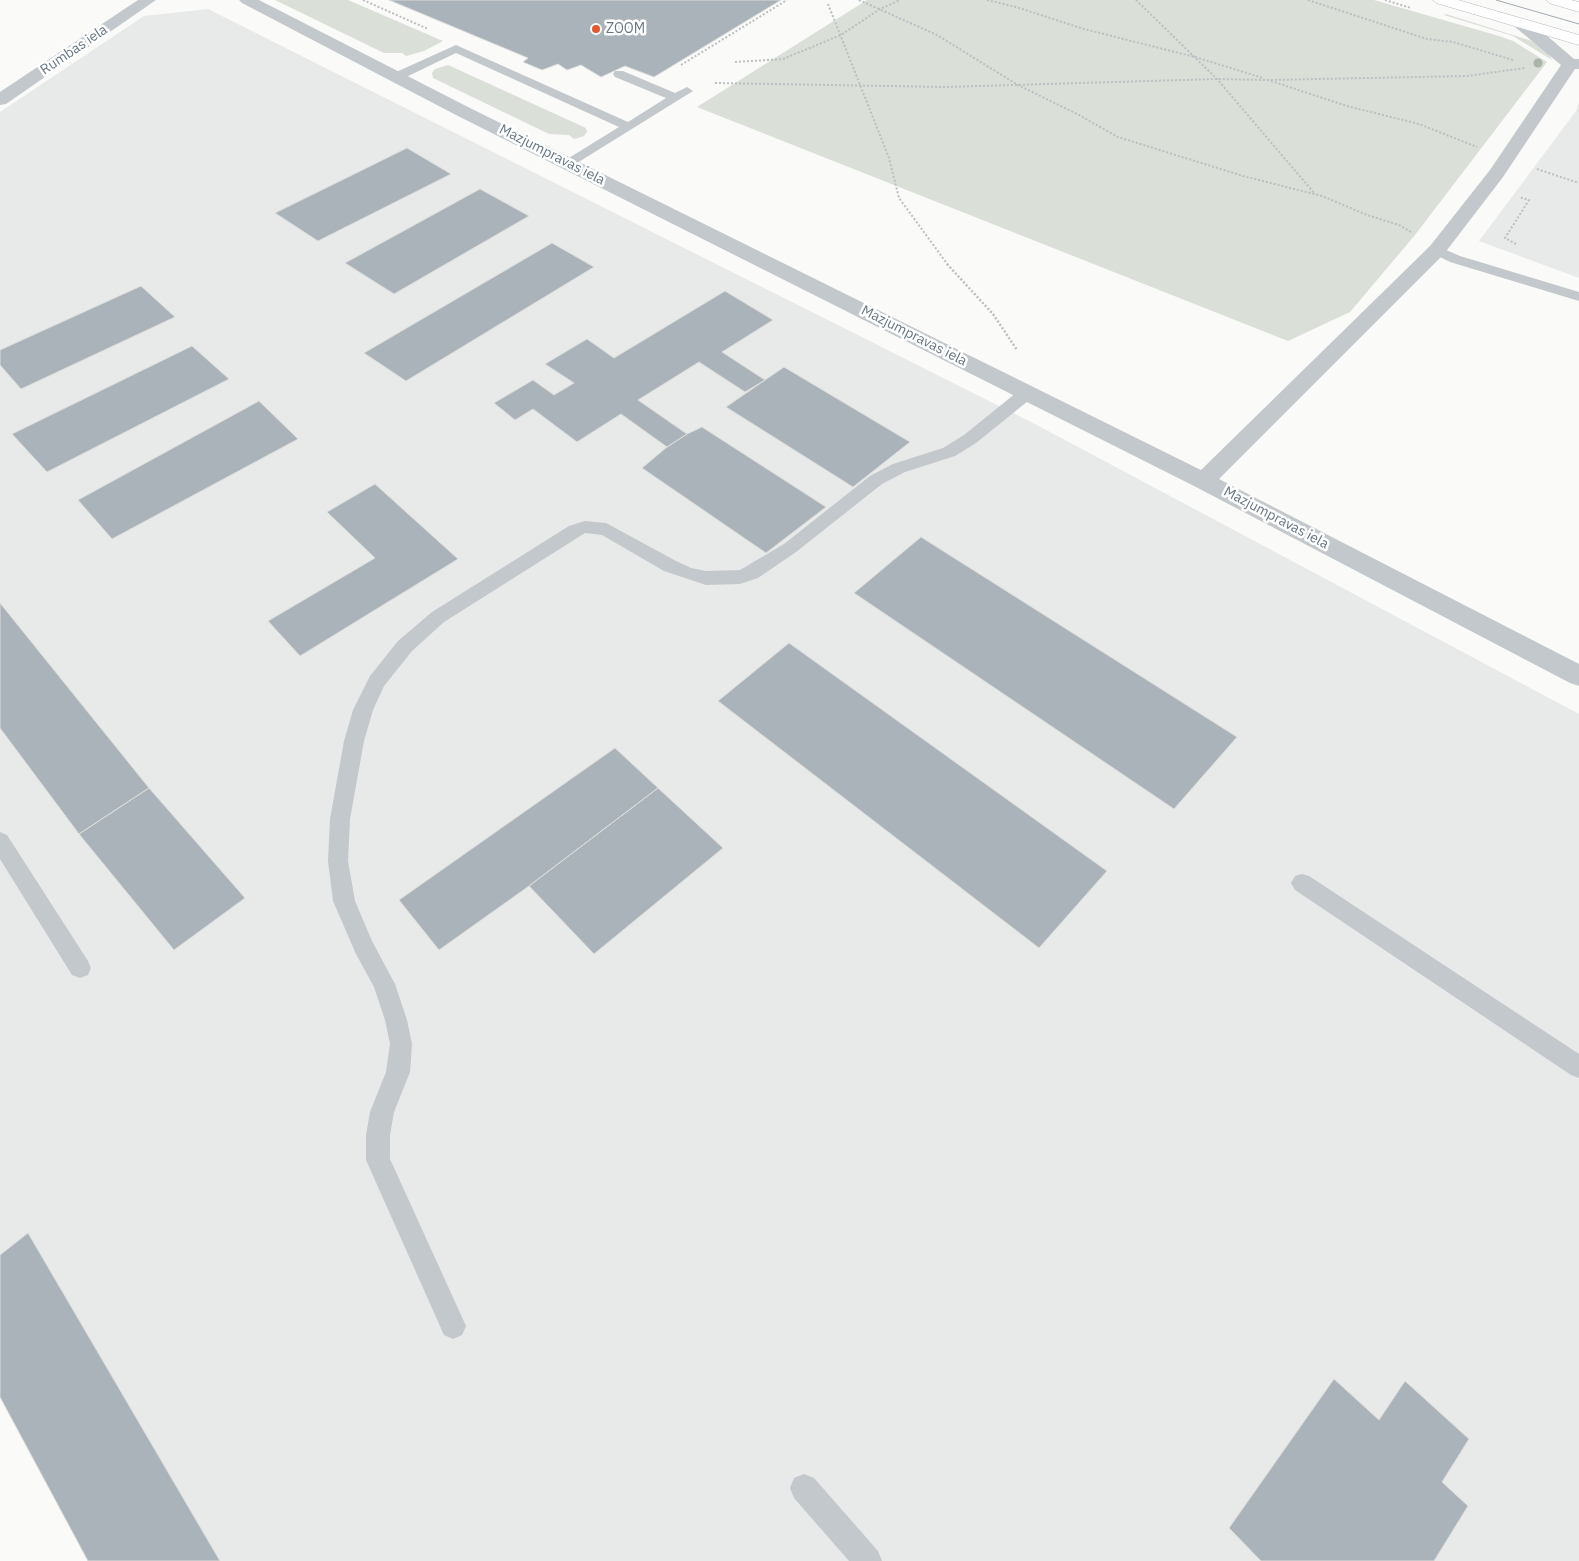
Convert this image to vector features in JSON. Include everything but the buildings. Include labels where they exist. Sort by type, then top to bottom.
[{"type":"highway","points":[[1441,0],[1579,40]]},
{"type":"highway","points":[[1554,0],[1579,7]]},
{"type":"street","name":"Rumbas iela","points":[[0,100],[148,0]]},
{"type":"street","name":"Mazjumpravas iela","points":[[247,0],[569,164],[1204,481],[1579,676]]},
{"type":"street","points":[[1204,481],[1437,250],[1507,158],[1571,67],[1540,37],[1517,22]]},
{"type":"lane","points":[[398,76],[456,49],[629,127]]},
{"type":"lane","points":[[619,74],[676,98]]},
{"type":"lane","points":[[569,164],[687,91]]},
{"type":"lane","points":[[1437,250],[1455,259],[1579,297]]},
{"type":"lane","points":[[452,1326],[378,1160],[378,1135],[382,1112],[398,1072],[401,1044],[396,1020],[384,984],[364,947],[344,901],[338,860],[340,819],[354,741],[363,710],[377,681],[405,646],[438,617],[567,534],[585,527],[606,529],[670,566],[687,573],[706,578],[740,577],[752,573],[790,548],[876,480],[899,468],[949,452],[970,439],[1027,393]]},
{"type":"lane","points":[[0,841],[80,968]]},
{"type":"lane","points":[[1302,882],[1579,1067]]},
{"type":"lane","points":[[804,1488],[868,1561]]},
{"type":"path","points":[[363,0],[448,38],[456,49]]},
{"type":"path","points":[[647,86],[787,0]]},
{"type":"path","points":[[859,0],[937,35],[1018,85],[1079,115],[1118,137],[1243,176],[1315,194],[1399,226],[1437,250]]},
{"type":"path","points":[[735,62],[783,59],[841,35],[880,9],[900,0]]},
{"type":"path","points":[[987,0],[1016,7],[1084,30],[1195,57],[1347,106],[1419,124],[1579,183]]},
{"type":"path","points":[[1136,0],[1217,79],[1315,194]]},
{"type":"path","points":[[1308,0],[1427,39],[1453,42],[1537,66]]},
{"type":"path","points":[[828,4],[889,158],[899,198],[947,264],[993,314],[1033,375],[1027,393]]},
{"type":"path","points":[[712,83],[861,86],[1018,85],[1217,79],[1269,80],[1467,76],[1537,66],[1571,67]]},
{"type":"path","points":[[1515,196],[1529,200],[1506,238],[1517,245]]},
{"type":"shaded area","points":[[275,0],[348,0],[443,41],[424,51],[406,56],[402,53],[384,53]]},
{"type":"shaded area","points":[[867,0],[1374,0],[1513,41],[1547,62],[1415,235],[1350,312],[1288,341],[697,107]]},
{"type":"shaded area","points":[[208,9],[1035,424],[1579,714],[1579,1561],[88,1561],[0,1397],[0,112],[144,16]]},
{"type":"shaded area","points":[[1446,14],[1532,41],[1548,52],[1552,60],[1513,36],[1444,15]]},
{"type":"shaded area","points":[[448,65],[586,128],[587,132],[584,136],[574,139],[569,135],[549,134],[433,78],[432,73],[435,69]]},
{"type":"shaded area","points":[[1579,103],[1579,278],[1479,241],[1576,111]]},
{"type":"tram line","points":[[1496,0],[1579,24]]},
{"type":"place","name":"ZOOM","points":[[596,29]]}]
